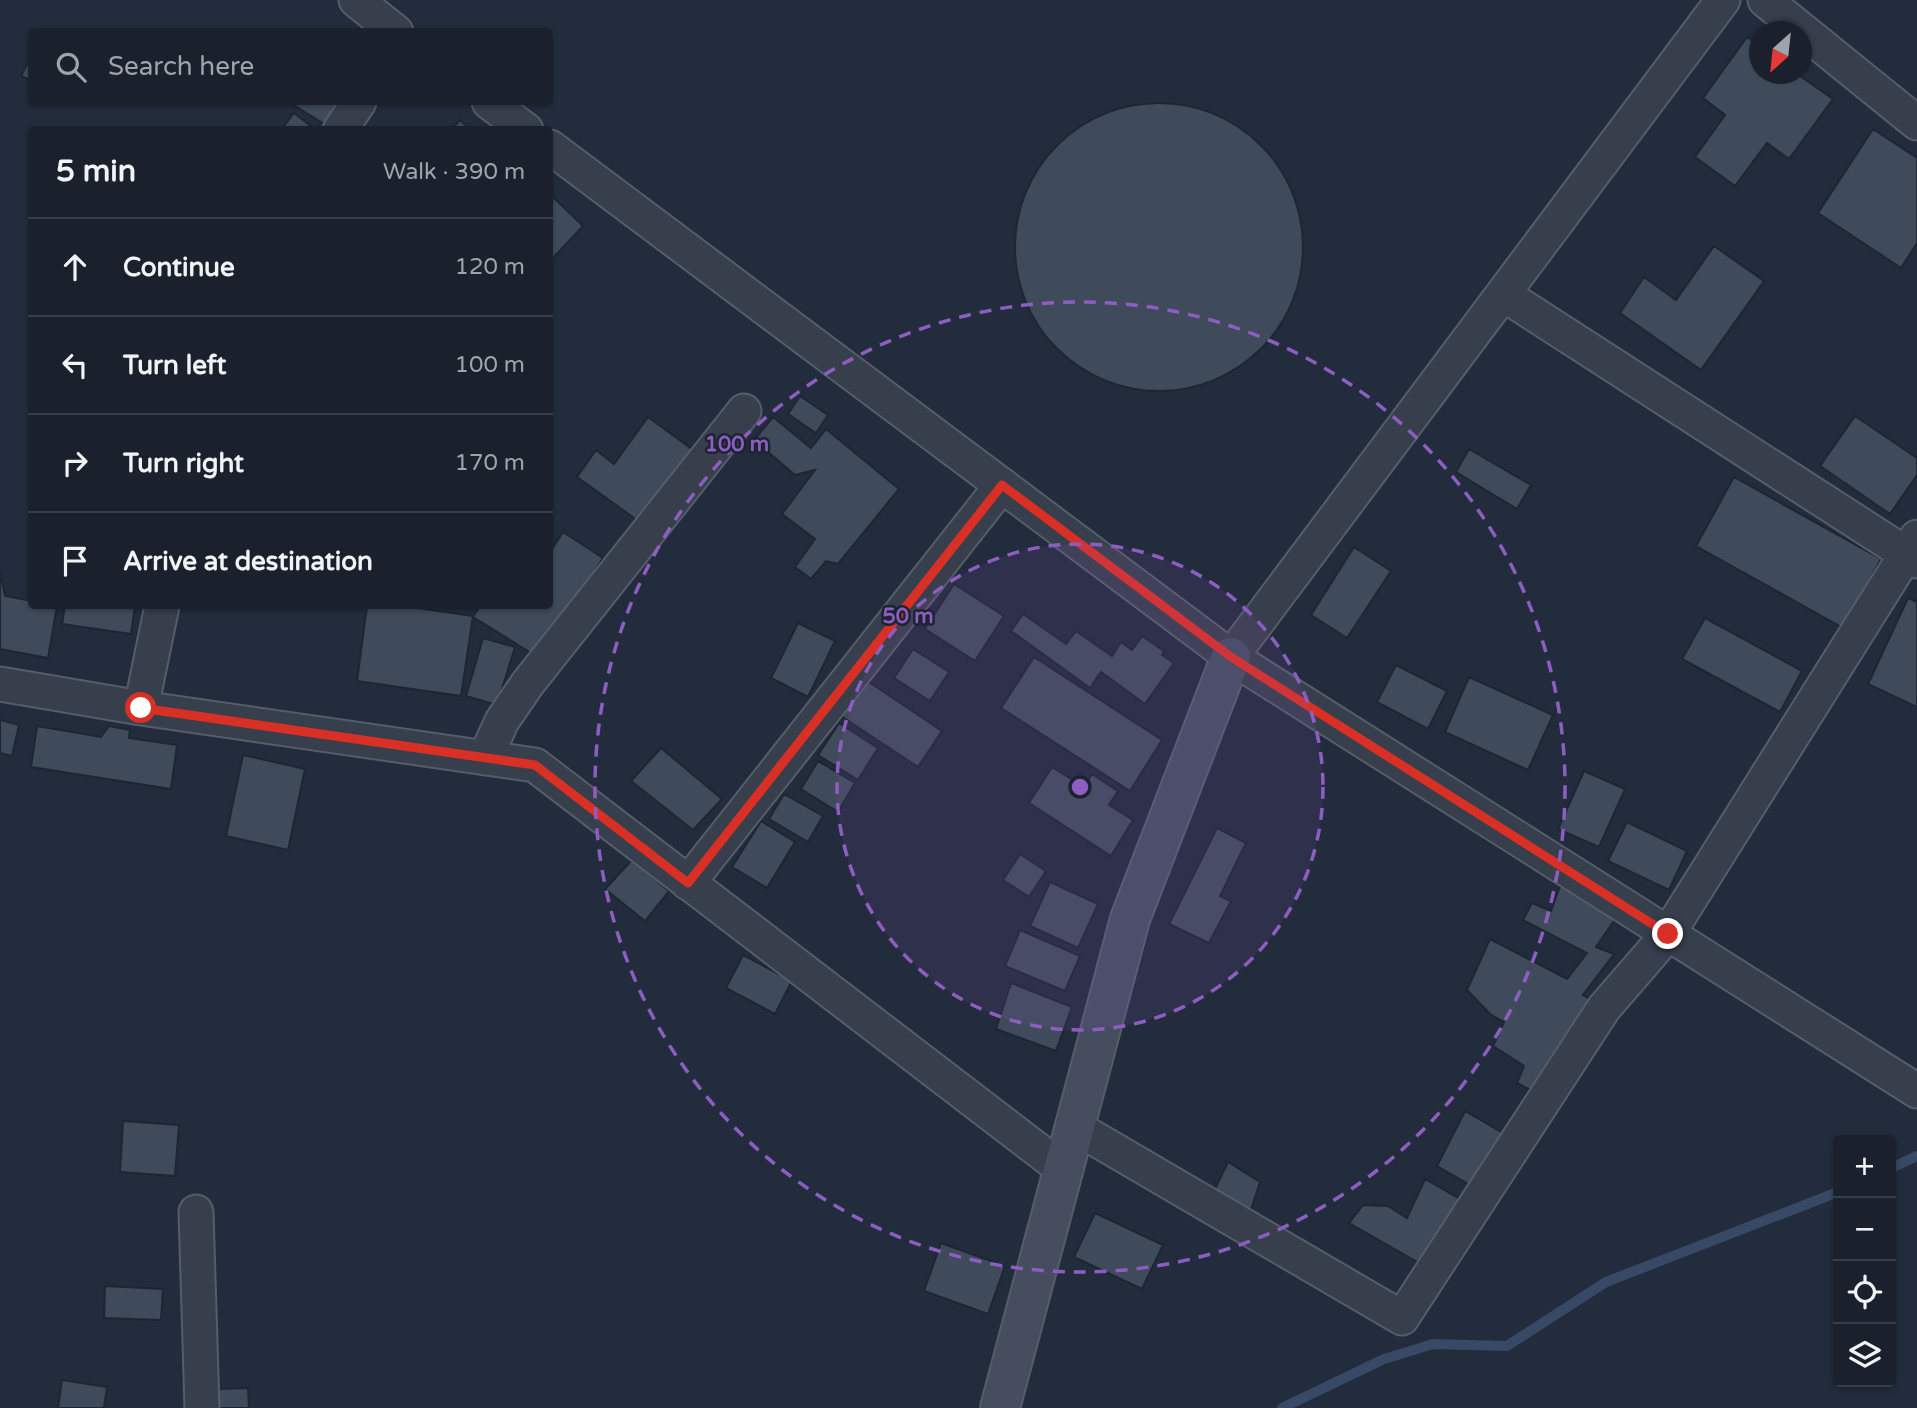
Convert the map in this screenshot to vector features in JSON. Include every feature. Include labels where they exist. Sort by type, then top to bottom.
[{"type":"street","points":[[356,0],[391,28]]},
{"type":"street","points":[[1000,1408],[1130,919],[1231,657],[1723,0]]},
{"type":"street","points":[[1765,0],[1917,123]]},
{"type":"street","points":[[343,126],[357,105]]},
{"type":"street","points":[[493,105],[521,126]]},
{"type":"street","points":[[553,149],[1231,657],[1917,1091]]},
{"type":"street","points":[[1075,1127],[1402,1318],[1604,1008],[1668,934],[1913,550],[1503,294]]},
{"type":"street","points":[[485,758],[502,722],[528,684],[744,411]]},
{"type":"street","points":[[688,883],[1002,485]]},
{"type":"street","points":[[141,708],[161,609]]},
{"type":"street","points":[[0,684],[141,708],[535,765],[1064,1170]]},
{"type":"street","points":[[195,1213],[202,1408]]},
{"type":"building","points":[[1747,37],[1749,84],[1811,84],[1833,99],[1789,159],[1767,143],[1735,186],[1695,157],[1725,115],[1703,98]]},
{"type":"building","points":[[28,63],[28,79],[21,76]]},
{"type":"building","points":[[1145,103],[1173,103],[1201,109],[1227,120],[1251,135],[1271,155],[1286,179],[1297,205],[1303,247],[1301,275],[1286,315],[1271,339],[1251,359],[1227,374],[1201,385],[1173,391],[1145,391],[1117,385],[1091,374],[1067,359],[1047,339],[1032,315],[1021,289],[1015,261],[1015,233],[1021,205],[1032,179],[1047,155],[1067,135],[1091,120],[1117,109]]},
{"type":"building","points":[[294,105],[343,105],[327,126]]},
{"type":"building","points":[[294,113],[311,126],[284,126]]},
{"type":"building","points":[[460,120],[467,126],[455,126]]},
{"type":"building","points":[[1873,129],[1917,158],[1917,243],[1901,268],[1818,213]]},
{"type":"building","points":[[553,197],[583,226],[553,258]]},
{"type":"building","points":[[1714,246],[1764,281],[1701,370],[1620,313],[1644,277],[1676,300]]},
{"type":"building","points":[[800,396],[828,415],[816,433],[788,414]]},
{"type":"building","points":[[1855,416],[1917,458],[1917,475],[1890,514],[1820,466]]},
{"type":"building","points":[[648,417],[693,450],[641,523],[577,477],[596,450],[614,464]]},
{"type":"building","points":[[773,417],[811,448],[826,429],[899,489],[838,564],[826,561],[811,579],[795,567],[815,539],[782,514],[815,470],[795,475],[754,440]]},
{"type":"building","points":[[1469,449],[1531,485],[1517,509],[1456,472]]},
{"type":"building","points":[[1734,477],[1881,559],[1843,628],[1696,546]]},
{"type":"building","points":[[563,532],[603,558],[539,658],[473,617],[478,609],[553,609],[553,547]]},
{"type":"building","points":[[1354,547],[1391,571],[1347,638],[1311,615]]},
{"type":"building","points":[[0,571],[5,596],[28,600],[28,609],[56,609],[48,658],[0,649]]},
{"type":"building","points":[[954,584],[1004,616],[975,661],[925,629]]},
{"type":"building","points":[[1908,598],[1917,602],[1917,707],[1868,684]]},
{"type":"building","points":[[64,609],[135,609],[131,634],[62,624]]},
{"type":"building","points":[[367,609],[424,609],[473,616],[461,696],[357,681]]},
{"type":"building","points":[[1023,614],[1066,644],[1076,631],[1112,656],[1121,642],[1132,650],[1142,636],[1164,651],[1162,655],[1174,663],[1145,704],[1101,672],[1090,688],[1011,631]]},
{"type":"building","points":[[1705,618],[1802,671],[1780,712],[1682,659]]},
{"type":"building","points":[[798,623],[835,641],[808,697],[771,678]]},
{"type":"building","points":[[483,638],[515,647],[497,705],[466,696]]},
{"type":"building","points":[[913,649],[949,672],[930,701],[894,678]]},
{"type":"building","points":[[1034,657],[1162,740],[1130,791],[1001,708]]},
{"type":"building","points":[[1396,665],[1447,691],[1428,729],[1377,702]]},
{"type":"building","points":[[1469,677],[1553,715],[1528,770],[1445,732]]},
{"type":"building","points":[[866,680],[942,731],[918,767],[841,716]]},
{"type":"building","points":[[0,720],[19,725],[12,756],[0,753]]},
{"type":"building","points":[[839,723],[878,748],[858,780],[818,755]]},
{"type":"building","points":[[37,726],[101,737],[109,726],[130,730],[129,738],[177,745],[171,789],[31,767]]},
{"type":"building","points":[[661,748],[722,799],[693,830],[631,781]]},
{"type":"building","points":[[243,755],[305,769],[288,850],[226,836]]},
{"type":"building","points":[[818,761],[855,783],[838,812],[801,789]]},
{"type":"building","points":[[1052,767],[1084,787],[1092,774],[1118,791],[1109,805],[1133,820],[1111,856],[1029,803]]},
{"type":"building","points":[[1584,771],[1625,789],[1599,847],[1558,829]]},
{"type":"building","points":[[784,794],[823,816],[808,842],[769,819]]},
{"type":"building","points":[[761,821],[795,842],[767,888],[732,867]]},
{"type":"building","points":[[1627,822],[1687,851],[1669,890],[1608,861]]},
{"type":"building","points":[[1217,828],[1246,843],[1220,896],[1231,901],[1209,943],[1169,924]]},
{"type":"building","points":[[1020,854],[1046,871],[1029,897],[1003,880]]},
{"type":"building","points":[[632,860],[669,891],[645,921],[605,889]]},
{"type":"building","points":[[1050,882],[1098,904],[1078,948],[1030,926]]},
{"type":"building","points":[[1560,886],[1616,918],[1596,947],[1614,954],[1583,995],[1604,1008],[1540,1095],[1517,1083],[1524,1066],[1493,1046],[1504,1022],[1491,1015],[1467,990],[1490,939],[1567,979],[1587,953],[1523,920],[1532,903],[1551,911]]},
{"type":"building","points":[[1020,930],[1080,956],[1065,991],[1005,966]]},
{"type":"building","points":[[743,955],[792,981],[775,1014],[726,988]]},
{"type":"building","points":[[1011,983],[1072,1007],[1056,1051],[996,1029]]},
{"type":"building","points":[[1465,1111],[1517,1141],[1484,1193],[1437,1166]]},
{"type":"building","points":[[123,1121],[179,1125],[175,1176],[120,1172]]},
{"type":"building","points":[[1228,1162],[1260,1182],[1248,1219],[1210,1199]]},
{"type":"building","points":[[1425,1179],[1474,1207],[1433,1271],[1349,1223],[1363,1205],[1388,1206],[1407,1218]]},
{"type":"building","points":[[1095,1213],[1163,1245],[1142,1289],[1074,1257]]},
{"type":"building","points":[[941,1243],[1005,1266],[988,1314],[924,1291]]},
{"type":"building","points":[[105,1286],[163,1289],[161,1320],[104,1318]]},
{"type":"building","points":[[62,1380],[107,1387],[104,1408],[58,1408]]},
{"type":"building","points":[[248,1388],[249,1408],[218,1408],[218,1389]]},
{"type":"waterway","points":[[1896,1166],[1917,1156]]},
{"type":"waterway","points":[[1282,1408],[1384,1359],[1433,1344],[1507,1346],[1606,1282],[1833,1194]]},
{"type":"route","points":[[141,708],[535,765],[688,883],[1002,485],[1231,657],[1668,934]]}]
